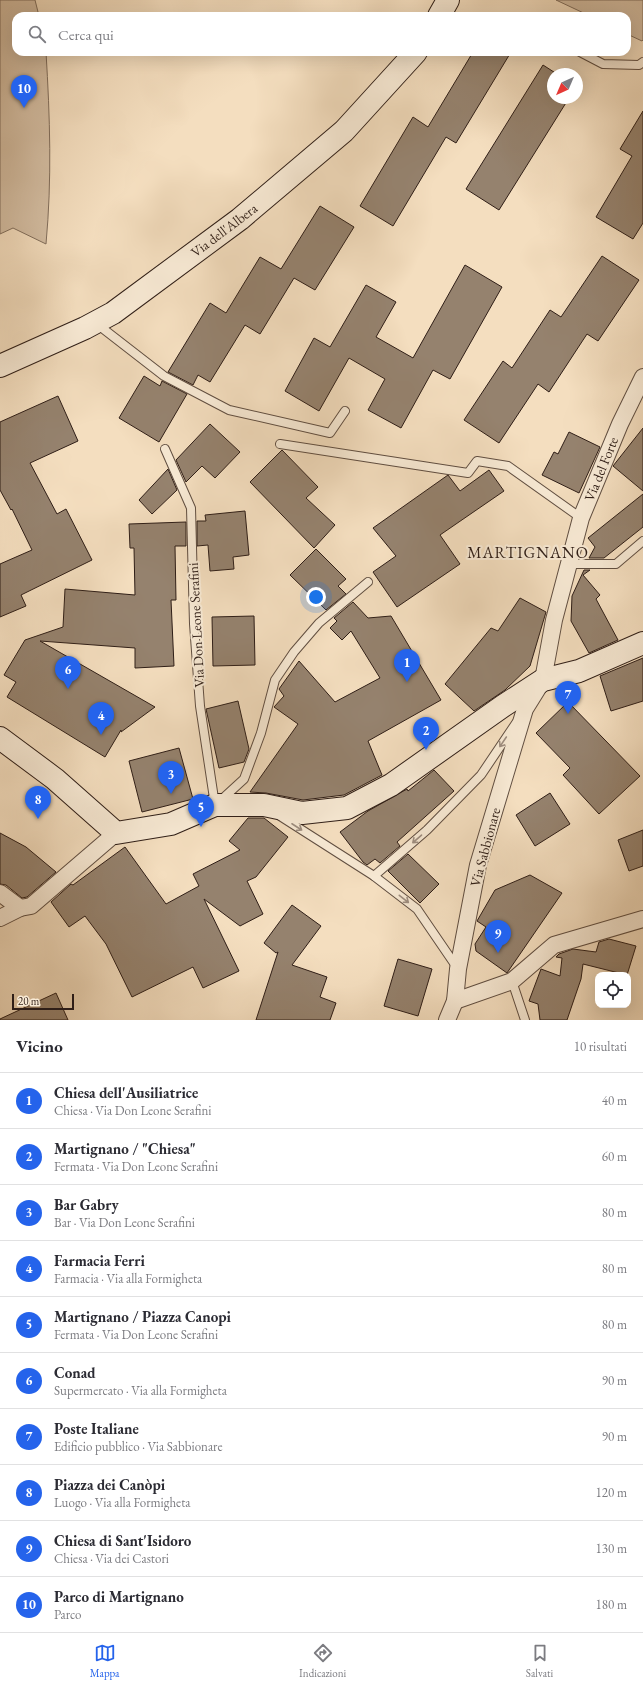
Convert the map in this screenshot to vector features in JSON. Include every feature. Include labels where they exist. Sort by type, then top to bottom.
[{"type":"street","points":[[441,12],[448,0]]},
{"type":"street","name":"Via dell'Albera","points":[[0,366],[113,313],[240,219],[344,131],[412,56]]},
{"type":"street","name":"Via del Forte","points":[[543,680],[554,620],[581,518],[620,424],[643,377]]},
{"type":"street","points":[[0,918],[20,908],[31,906],[116,833],[171,824],[216,805],[264,805],[302,813],[347,808],[392,785],[492,714],[543,680],[579,671],[643,643]]},
{"type":"street","name":"Via Sabbionare","points":[[447,1020],[455,1001],[458,969],[478,865],[525,710],[543,680]]},
{"type":"street","points":[[0,738],[55,778],[116,833]]},
{"type":"street","points":[[0,893],[20,908]]},
{"type":"street","points":[[455,1001],[512,981],[554,945],[643,919]]},
{"type":"lane","points":[[587,56],[602,64],[639,66],[643,62]]},
{"type":"lane","points":[[95,322],[141,360],[164,376],[229,410],[330,433],[345,411]]},
{"type":"lane","points":[[280,444],[468,473],[477,461],[508,466],[581,518]]},
{"type":"lane","name":"Via Don Leone Serafini","points":[[165,449],[191,508],[194,624],[200,706],[216,805]]},
{"type":"lane","points":[[569,564],[616,564],[643,541]]},
{"type":"lane","points":[[216,805],[244,779],[261,733],[275,680],[294,652],[319,623],[368,582]]},
{"type":"lane","points":[[374,876],[427,830],[481,775],[525,710]]},
{"type":"lane","points":[[264,805],[374,876],[417,909],[458,969]]},
{"type":"lane","points":[[512,981],[525,1020]]},
{"type":"shaded area","points":[[0,0],[35,0],[38,12],[12,12],[12,56],[46,56],[50,148],[46,244],[13,228],[0,234]]},
{"type":"shaded area","points":[[556,0],[643,0],[643,40],[642,41],[631,36],[631,12],[582,12]]},
{"type":"building","points":[[471,56],[509,56],[456,143],[446,137],[393,226],[360,206],[413,117],[428,127]]},
{"type":"building","points":[[543,65],[548,68],[547,104],[565,104],[499,210],[466,189]]},
{"type":"building","points":[[643,111],[643,223],[633,239],[596,217],[632,156],[620,149]]},
{"type":"building","points":[[320,206],[354,227],[315,290],[294,278],[260,334],[245,325],[210,382],[198,375],[193,385],[168,372],[210,303],[226,313],[260,257],[281,269]]},
{"type":"building","points":[[602,256],[639,280],[598,341],[587,334],[549,392],[538,384],[499,443],[464,420],[503,361],[512,368],[550,310],[561,317]]},
{"type":"building","points":[[465,265],[502,287],[450,379],[433,370],[401,428],[368,410],[385,379],[349,358],[319,411],[285,391],[314,338],[330,347],[366,285],[396,302],[376,337],[413,358]]},
{"type":"building","points":[[144,376],[160,386],[162,381],[187,394],[159,442],[119,418]]},
{"type":"building","points":[[58,396],[78,441],[30,463],[57,514],[66,509],[92,560],[21,595],[26,606],[0,617],[0,564],[32,550],[12,509],[11,510],[0,490],[0,422]]},
{"type":"building","points":[[210,424],[240,452],[215,478],[202,466],[186,482],[176,460]]},
{"type":"building","points":[[643,428],[643,491],[613,466]]},
{"type":"building","points":[[569,432],[600,447],[579,493],[542,475],[554,452],[558,454]]},
{"type":"building","points":[[282,450],[318,487],[306,498],[335,525],[314,548],[250,482]]},
{"type":"building","points":[[168,469],[177,490],[152,514],[139,500]]},
{"type":"building","points":[[489,470],[504,491],[440,535],[460,564],[397,607],[373,572],[396,556],[373,528],[448,475],[460,491]]},
{"type":"building","points":[[643,494],[643,527],[604,558],[589,558],[595,547],[588,538]]},
{"type":"building","points":[[245,511],[249,555],[233,557],[234,569],[210,571],[208,545],[197,546],[197,521],[206,521],[205,515]]},
{"type":"building","points":[[186,522],[186,546],[175,546],[176,600],[171,600],[174,666],[135,668],[135,648],[40,641],[155,707],[121,732],[121,730],[105,757],[7,697],[16,682],[4,675],[25,640],[63,627],[65,589],[135,595],[134,548],[130,548],[129,524]]},
{"type":"building","points":[[316,549],[346,579],[338,586],[346,594],[326,610],[290,575]]},
{"type":"building","points":[[584,570],[590,570],[583,575],[600,595],[596,599],[618,640],[589,653],[571,621],[572,596]]},
{"type":"building","points":[[520,598],[546,612],[530,666],[505,690],[474,711],[445,684],[491,628],[498,631]]},
{"type":"building","points":[[353,602],[368,618],[391,616],[441,700],[368,741],[382,775],[344,795],[303,800],[266,793],[250,792],[298,724],[274,707],[284,696],[279,689],[299,661],[335,702],[380,678],[351,631],[342,640],[330,628],[337,621],[334,618]]},
{"type":"building","points":[[254,616],[255,665],[213,666],[212,617]]},
{"type":"building","points":[[643,658],[643,701],[611,711],[600,676]]},
{"type":"building","points":[[238,701],[249,749],[244,762],[219,768],[206,709]]},
{"type":"building","points":[[568,702],[640,776],[599,814],[563,775],[570,768],[536,733]]},
{"type":"building","points":[[179,748],[193,799],[142,812],[129,761]]},
{"type":"building","points":[[434,770],[454,791],[397,842],[400,846],[380,863],[375,859],[367,865],[340,832],[368,811],[407,789],[408,791]]},
{"type":"building","points":[[550,793],[570,824],[535,846],[516,815]]},
{"type":"building","points":[[248,818],[264,818],[288,837],[256,877],[247,881],[263,914],[240,926],[204,899],[239,971],[203,988],[193,967],[132,997],[106,944],[85,916],[69,927],[51,902],[71,884],[73,885],[125,847],[166,904],[199,886],[193,874],[240,850],[229,841]]},
{"type":"building","points":[[643,830],[643,866],[629,871],[618,840]]},
{"type":"building","points":[[0,833],[26,847],[56,872],[27,897],[22,898],[6,885],[0,884]]},
{"type":"building","points":[[408,854],[439,884],[420,903],[388,871]]},
{"type":"building","points":[[530,875],[562,893],[507,973],[476,951],[475,944],[486,927],[477,921],[495,890]]},
{"type":"building","points":[[292,905],[321,926],[292,965],[327,977],[320,997],[336,1003],[330,1020],[256,1020],[278,952],[276,953],[264,943]]},
{"type":"building","points":[[609,939],[636,946],[628,972],[615,972],[583,964],[581,979],[567,1020],[540,1020],[538,1004],[529,1001],[541,969],[560,976],[562,958],[556,957],[559,954],[573,949],[596,952],[599,942]]},
{"type":"building","points":[[398,959],[432,969],[418,1016],[384,1006]]},
{"type":"building","points":[[56,993],[68,1020],[0,1020],[0,1019]]},
{"type":"place","name":"Parco di Martignano","points":[[24,108]]},
{"type":"place","name":"Chiesa dell'Ausiliatrice","points":[[407,682]]},
{"type":"place","name":"Conad","points":[[68,689]]},
{"type":"place","name":"Poste Italiane","points":[[568,714]]},
{"type":"place","name":"Farmacia Ferri","points":[[101,735]]},
{"type":"place","name":"Martignano / \"Chiesa\"","points":[[426,750]]},
{"type":"place","name":"Bar Gabry","points":[[171,794]]},
{"type":"place","name":"Piazza dei Canòpi","points":[[38,819]]},
{"type":"place","name":"Martignano / Piazza Canopi","points":[[201,827]]},
{"type":"place","name":"Chiesa di Sant'Isidoro","points":[[498,953]]},
{"type":"district","name":"MARTIGNANO","points":[[528,552]]}]
